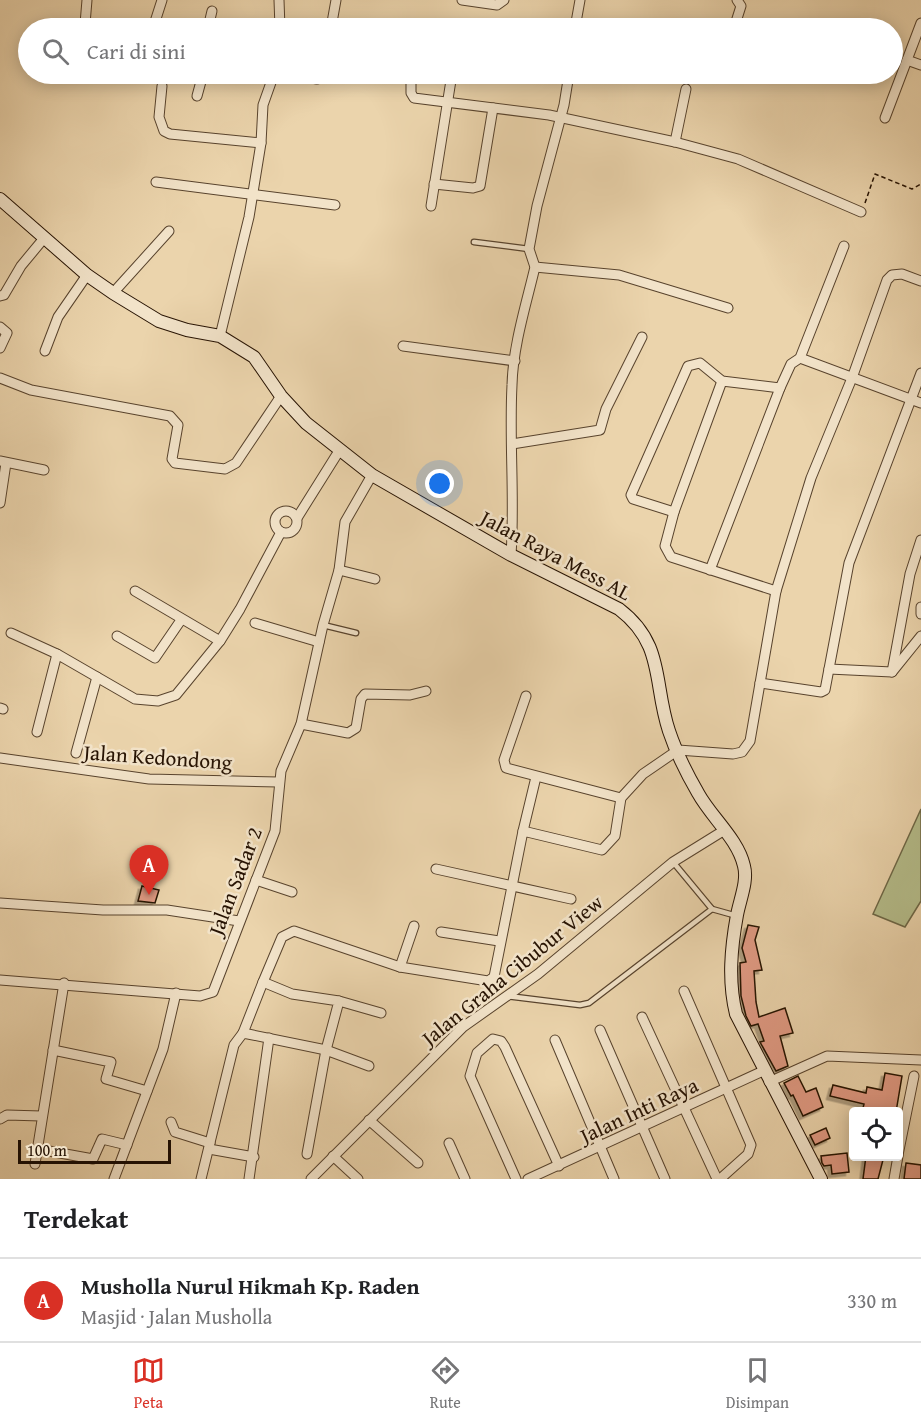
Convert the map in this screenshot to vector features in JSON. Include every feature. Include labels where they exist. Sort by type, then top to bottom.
[{"type":"street","points":[[86,18],[87,0]]},
{"type":"street","points":[[156,18],[162,0]]},
{"type":"street","points":[[279,0],[280,18]]},
{"type":"street","points":[[333,18],[336,0]]},
{"type":"street","points":[[462,0],[497,5],[504,0]]},
{"type":"street","points":[[579,18],[580,0]]},
{"type":"street","points":[[737,0],[741,6],[737,18]]},
{"type":"street","points":[[210,18],[212,11]]},
{"type":"street","points":[[903,71],[921,22]]},
{"type":"street","points":[[907,60],[921,65]]},
{"type":"street","points":[[197,96],[200,84]]},
{"type":"street","points":[[220,336],[254,193],[261,143],[263,105],[270,84]]},
{"type":"street","points":[[411,84],[412,96],[561,118],[675,142],[738,159],[861,212]]},
{"type":"street","points":[[431,206],[450,84]]},
{"type":"street","points":[[510,555],[514,500],[512,383],[535,267],[529,249],[537,206],[561,118],[567,84]]},
{"type":"street","points":[[885,118],[898,84]]},
{"type":"street","points":[[162,86],[159,117],[164,131],[170,134],[261,143]]},
{"type":"street","points":[[675,142],[686,89]]},
{"type":"street","points":[[434,184],[472,188],[480,186],[493,108]]},
{"type":"street","points":[[156,182],[335,205]]},
{"type":"street","name":"Jalan Raya Mess AL","points":[[0,199],[87,275],[113,293],[159,321],[187,330],[220,336],[254,357],[281,396],[306,423],[339,452],[372,475],[510,555],[619,609],[634,620],[651,646],[669,730],[698,794],[738,850],[745,867],[745,880],[730,967],[731,994],[736,1014],[766,1077],[821,1179]]},
{"type":"street","points":[[113,293],[169,231]]},
{"type":"street","points":[[0,296],[4,295],[21,266],[45,237]]},
{"type":"street","points":[[710,570],[780,388],[790,364],[800,358],[844,246]]},
{"type":"street","points":[[535,267],[619,275],[728,308]]},
{"type":"street","points":[[523,831],[602,850],[615,836],[621,798],[643,774],[678,750],[733,754],[742,752],[750,741],[776,591],[811,478],[852,378],[886,280],[892,274],[902,274],[921,281]]},
{"type":"street","points":[[45,351],[58,317],[87,275]]},
{"type":"street","points":[[0,327],[7,333],[0,348]]},
{"type":"street","points":[[512,444],[600,430],[606,409],[642,337]]},
{"type":"street","points":[[403,346],[515,361]]},
{"type":"street","points":[[800,358],[916,401]]},
{"type":"street","points":[[674,512],[633,499],[631,495],[688,366],[700,363],[722,381],[780,388]]},
{"type":"street","points":[[760,683],[821,692],[825,690],[849,563],[916,401],[921,373]]},
{"type":"street","points":[[0,378],[49,394],[170,416],[178,425],[172,459],[175,464],[232,468],[281,396]]},
{"type":"street","points":[[722,381],[674,512],[666,539],[667,552],[671,557],[776,591]]},
{"type":"street","points":[[281,532],[294,530],[297,518],[339,452]]},
{"type":"street","points":[[0,503],[3,462],[44,470]]},
{"type":"street","name":"Jalan Sadar 2","points":[[0,980],[64,983],[200,996],[213,992],[275,831],[278,782],[301,724],[323,625],[339,570],[345,522],[372,475]]},
{"type":"street","points":[[281,532],[274,521],[278,513],[286,510],[297,518]]},
{"type":"street","points":[[11,633],[57,654],[135,699],[148,701],[170,698],[183,687],[220,641],[240,609],[281,532]]},
{"type":"street","points":[[892,672],[910,574],[921,540]]},
{"type":"street","points":[[339,570],[375,579]]},
{"type":"street","points":[[135,591],[181,621],[220,641]]},
{"type":"street","points":[[921,607],[921,614]]},
{"type":"street","points":[[117,636],[155,658],[181,621]]},
{"type":"street","points":[[255,622],[319,642]]},
{"type":"street","points":[[892,672],[919,639]]},
{"type":"street","points":[[37,732],[57,654]]},
{"type":"street","points":[[829,669],[892,672]]},
{"type":"street","points":[[76,753],[97,676]]},
{"type":"street","points":[[301,724],[348,733],[356,728],[360,699],[365,694],[410,695],[426,691]]},
{"type":"street","points":[[526,696],[504,760],[506,768],[621,798]]},
{"type":"street","name":"Jalan Kedondong","points":[[0,758],[149,779],[278,782]]},
{"type":"street","points":[[201,1179],[234,1045],[243,1033],[282,937],[294,931],[400,967],[488,981],[494,977],[510,886],[536,777]]},
{"type":"street","name":"Jalan Graha Cibubur View","points":[[311,1179],[451,1038],[507,996],[673,862],[723,831]]},
{"type":"street","points":[[436,869],[571,899]]},
{"type":"street","points":[[256,880],[292,892]]},
{"type":"street","points":[[0,903],[103,910],[167,910],[239,921]]},
{"type":"street","points":[[400,967],[414,926]]},
{"type":"street","points":[[441,932],[499,941]]},
{"type":"street","points":[[263,982],[292,994],[339,1001],[381,1013]]},
{"type":"street","points":[[35,1164],[64,983]]},
{"type":"street","points":[[642,1017],[718,1179],[748,1154],[751,1145],[684,991]]},
{"type":"street","points":[[114,1179],[163,1049],[176,993]]},
{"type":"street","points":[[307,1154],[326,1050],[339,1001]]},
{"type":"street","points":[[600,1030],[665,1179]]},
{"type":"street","points":[[243,1033],[326,1050],[369,1065]]},
{"type":"street","points":[[249,1179],[254,1157],[269,1038]]},
{"type":"street","points":[[516,1179],[471,1081],[471,1072],[477,1053],[493,1039],[501,1041],[559,1166]]},
{"type":"street","points":[[555,1040],[614,1179]]},
{"type":"street","points":[[53,1050],[111,1062],[106,1079],[147,1091]]},
{"type":"street","name":"Jalan Inti Raya","points":[[528,1179],[728,1088],[826,1056],[921,1060]]},
{"type":"street","points":[[903,1131],[914,1076]]},
{"type":"street","points":[[0,1119],[7,1116],[41,1116]]},
{"type":"street","points":[[369,1120],[418,1163]]},
{"type":"street","points":[[171,1122],[175,1132],[209,1146],[254,1157]]},
{"type":"street","points":[[38,1149],[93,1159],[102,1139],[127,1145]]},
{"type":"street","points":[[449,1143],[465,1179]]},
{"type":"street","points":[[333,1156],[358,1179]]},
{"type":"street","points":[[894,1179],[897,1161]]},
{"type":"lane","points":[[474,242],[529,249]]},
{"type":"lane","points":[[323,625],[356,633]]},
{"type":"lane","points":[[673,862],[712,909],[737,916]]},
{"type":"lane","points":[[507,996],[580,1005],[589,1003],[712,909]]},
{"type":"path","points":[[861,212],[874,174],[912,189],[921,184]]},
{"type":"green space","points":[[921,809],[921,901],[905,927],[873,914]]},
{"type":"building","points":[[142,886],[159,890],[155,903],[138,901]]},
{"type":"building","points":[[748,925],[759,927],[755,940],[762,970],[754,971],[759,1017],[785,1008],[793,1033],[780,1036],[788,1066],[776,1071],[760,1042],[764,1041],[758,1024],[751,1026],[746,1016],[741,996],[740,963],[746,962],[742,948]]},
{"type":"building","points":[[885,1073],[902,1076],[897,1107],[863,1107],[864,1104],[830,1096],[833,1085],[866,1093],[867,1087],[882,1090]]},
{"type":"building","points":[[798,1076],[806,1092],[816,1088],[823,1107],[803,1116],[793,1095],[791,1096],[784,1083]]},
{"type":"building","points":[[826,1128],[830,1138],[815,1145],[810,1135]]},
{"type":"building","points":[[847,1153],[849,1172],[832,1174],[831,1165],[824,1166],[822,1163],[821,1156]]},
{"type":"building","points":[[865,1161],[883,1161],[878,1179],[863,1179]]},
{"type":"building","points":[[906,1163],[921,1165],[921,1179],[904,1179]]},
{"type":"place","name":"Musholla Nurul Hikmah Kp. Raden","points":[[149,895]]}]
